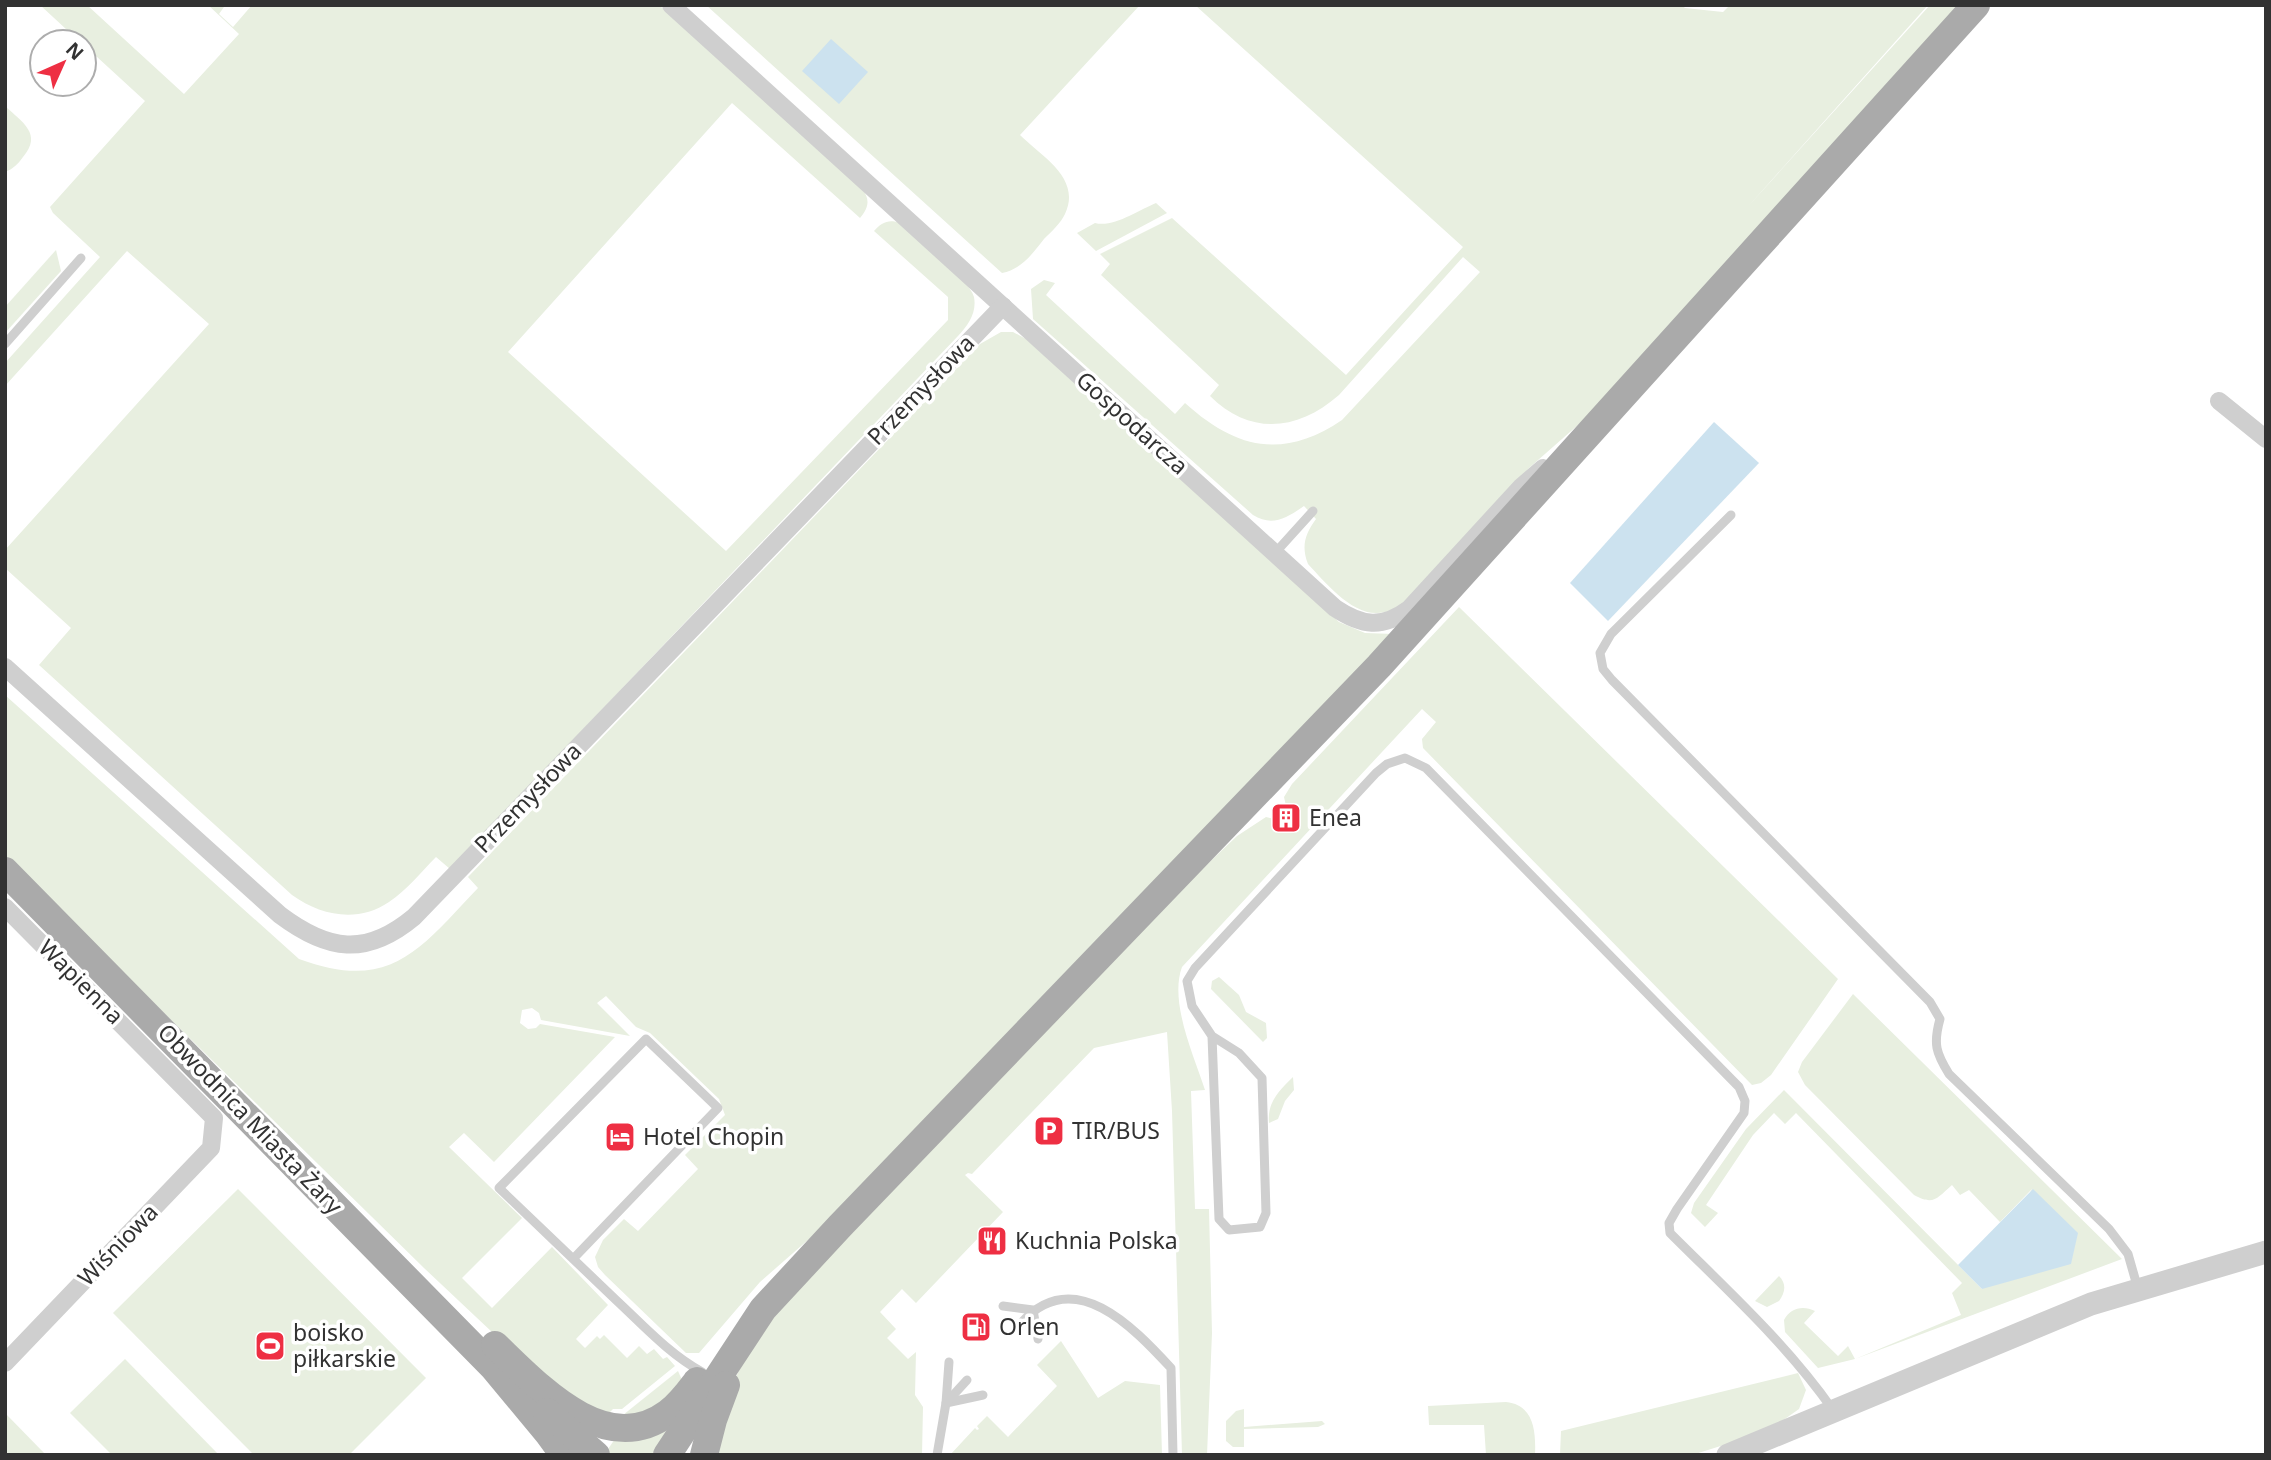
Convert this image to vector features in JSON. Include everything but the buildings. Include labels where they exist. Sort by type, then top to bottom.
[{"type":"main road","points":[[667,1455],[763,1309],[1379,666],[1976,5]]},
{"type":"main road","name":"Obwodnica Miasta Żary","points":[[5,871],[494,1368]]},
{"type":"main road","points":[[319,1191],[409,1262],[562,1407],[588,1422],[618,1429],[649,1424],[666,1416],[681,1402],[715,1380]]},
{"type":"main road","points":[[704,1455],[713,1420],[715,1380],[746,1306],[779,1271],[840,1226]]},
{"type":"main road","points":[[494,1368],[564,1455]]},
{"type":"main road","points":[[494,1368],[596,1455]]},
{"type":"street","name":"Gospodarcza","points":[[671,5],[1347,616],[1367,623],[1389,621],[1399,616],[1418,600],[1521,487],[1599,423]]},
{"type":"street","name":"Przemysłowa","points":[[5,667],[297,928],[315,938],[337,943],[357,945],[386,937],[414,917],[1003,306]]},
{"type":"street","points":[[2219,401],[2266,439]]},
{"type":"street","name":"Wapienna","points":[[5,907],[214,1118]]},
{"type":"street","name":"Wiśniowa","points":[[5,1363],[211,1148],[214,1118]]},
{"type":"street","points":[[1728,1455],[2091,1304],[2266,1252]]},
{"type":"lane","points":[[5,344],[80,258]]},
{"type":"lane","points":[[1275,553],[1312,511]]},
{"type":"lane","points":[[1731,515],[1611,634],[1600,653],[1603,669],[1930,1002],[1940,1019],[1935,1038],[1938,1056],[1949,1074],[2109,1229],[2128,1254],[2138,1289]]},
{"type":"lane","points":[[1212,1036],[1219,1219],[1229,1230],[1259,1227],[1266,1213],[1262,1078],[1238,1053],[1212,1036],[1192,1006],[1187,981],[1195,968],[1376,773],[1387,764],[1405,758],[1426,768],[1739,1087],[1745,1101],[1744,1113],[1677,1209],[1669,1223],[1670,1233],[1766,1327],[1806,1371],[1834,1411]]},
{"type":"lane","points":[[573,1259],[718,1108],[646,1039],[499,1188],[573,1259],[683,1362],[715,1380]]},
{"type":"lane","points":[[1021,1323],[1033,1310],[1060,1300],[1086,1300],[1117,1316],[1171,1368],[1173,1455]]},
{"type":"lane","points":[[1003,1306],[1033,1310]]},
{"type":"lane","points":[[1033,1310],[1038,1339]]},
{"type":"lane","points":[[937,1455],[946,1403],[949,1362]]},
{"type":"lane","points":[[946,1403],[967,1380]]},
{"type":"lane","points":[[946,1403],[983,1395]]},
{"type":"green space","points":[[40,5],[87,5],[184,94],[239,34],[208,5],[222,5],[224,7],[219,14],[233,27],[252,5],[659,5],[862,189],[867,197],[867,207],[860,218],[732,103],[508,352],[726,551],[948,320],[948,297],[874,231],[877,228],[889,221],[900,223],[942,259],[970,290],[975,303],[973,313],[958,336],[450,869],[436,857],[402,892],[377,909],[352,915],[327,912],[292,895],[39,665],[71,628],[5,568],[5,550],[209,324],[127,251],[5,386],[5,363],[100,257],[53,213],[50,207],[145,101],[98,58],[98,28],[65,28]]},
{"type":"green space","points":[[706,5],[1140,5],[1020,135],[1057,169],[1068,189],[1069,201],[1061,221],[1031,255],[1015,268],[1002,273]]},
{"type":"green space","points":[[1195,5],[1682,5],[1685,8],[1723,12],[1730,5],[1928,5],[1744,211],[1930,5],[1960,5],[1595,410],[1529,468],[1405,603],[1388,611],[1374,613],[1363,611],[1342,598],[1308,564],[1305,540],[1316,519],[1304,506],[1279,520],[1260,519],[1253,515],[1033,319],[1031,289],[1044,280],[1055,283],[1046,295],[1175,414],[1185,403],[1223,431],[1260,444],[1280,444],[1300,441],[1342,420],[1480,272],[1463,257],[1339,395],[1307,416],[1291,422],[1258,423],[1225,409],[1210,396],[1219,385],[1101,275],[1110,264],[1100,254],[1172,218],[1346,375],[1463,247]]},
{"type":"green space","points":[[5,106],[28,129],[31,142],[19,162],[5,172]]},
{"type":"green space","points":[[1156,203],[1167,213],[1096,251],[1077,233],[1095,223],[1118,221]]},
{"type":"green space","points":[[56,250],[61,271],[5,333],[5,307]]},
{"type":"green space","points":[[1001,332],[1013,332],[1026,339],[1339,622],[1365,633],[1394,634],[817,1232],[760,1282],[699,1353],[686,1353],[605,1275],[598,1267],[595,1257],[603,1240],[624,1219],[638,1231],[698,1169],[685,1155],[725,1115],[719,1099],[650,1033],[636,1027],[606,996],[597,1003],[630,1036],[541,1020],[539,1013],[532,1008],[522,1010],[520,1023],[528,1029],[536,1028],[540,1024],[615,1037],[494,1162],[464,1133],[449,1147],[522,1218],[462,1278],[492,1308],[552,1247],[608,1305],[576,1339],[585,1348],[597,1336],[600,1339],[604,1335],[627,1358],[639,1346],[647,1354],[654,1349],[663,1359],[667,1357],[675,1366],[622,1409],[613,1409],[603,1419],[512,1351],[5,857],[5,695],[299,959],[331,968],[358,971],[381,968],[401,959],[438,930],[478,888],[468,877],[980,344]]},
{"type":"green space","points":[[1459,607],[1838,979],[1771,1075],[1761,1083],[1752,1085],[1423,748],[1422,739],[1436,722],[1422,709],[1182,967],[1179,996],[1184,1029],[1205,1090],[1191,1091],[1195,1209],[1209,1209],[1212,1333],[1207,1455],[1182,1455],[1172,1111],[1167,1032],[1094,1048],[972,1174],[965,1175],[1003,1212],[916,1303],[902,1289],[880,1312],[896,1329],[887,1338],[908,1359],[916,1352],[915,1395],[923,1407],[922,1455],[710,1455],[731,1388],[766,1323],[1178,892],[1237,836],[1266,817],[1274,819],[1288,832],[1300,820],[1286,806],[1284,797],[1292,784]]},
{"type":"green space","points":[[1219,977],[1239,995],[1246,1012],[1266,1023],[1267,1038],[1263,1042],[1211,989],[1212,981]]},
{"type":"green space","points":[[1853,994],[2122,1259],[1855,1359],[1961,1315],[1952,1293],[1962,1283],[1796,1113],[1785,1124],[1774,1113],[1753,1135],[1706,1205],[1718,1213],[1705,1227],[1691,1213],[1694,1203],[1746,1129],[1784,1090],[1982,1289],[2032,1189],[2000,1222],[1969,1190],[1960,1195],[1952,1185],[1939,1197],[1931,1200],[1914,1195],[1805,1085],[1798,1072],[1802,1062]]},
{"type":"green space","points":[[1293,1077],[1294,1090],[1285,1101],[1278,1119],[1269,1123],[1272,1103]]},
{"type":"green space","name":"boisko piłkarskie","points":[[238,1189],[426,1378],[349,1455],[254,1455],[113,1313]]},
{"type":"green space","points":[[1779,1276],[1784,1288],[1779,1301],[1767,1307],[1755,1301]]},
{"type":"green space","points":[[1797,1309],[1815,1311],[1804,1323],[1838,1356],[1848,1346],[1855,1359],[1818,1368],[1785,1332],[1784,1320]]},
{"type":"green space","points":[[1061,1341],[1098,1398],[1125,1381],[1160,1385],[1162,1455],[950,1455],[975,1428],[979,1429],[977,1426],[987,1416],[1008,1437],[1057,1386],[1037,1365]]},
{"type":"green space","points":[[125,1359],[219,1455],[112,1455],[70,1413]]},
{"type":"green space","points":[[678,1371],[682,1380],[666,1405],[618,1419]]},
{"type":"green space","points":[[1798,1373],[1806,1390],[1799,1409],[1782,1421],[1727,1444],[1692,1455],[1560,1455],[1561,1431]]},
{"type":"green space","points":[[1506,1402],[1515,1404],[1528,1414],[1534,1428],[1535,1455],[1486,1455],[1484,1425],[1429,1425],[1428,1406]]},
{"type":"green space","points":[[1244,1409],[1244,1427],[1322,1421],[1325,1424],[1318,1427],[1244,1429],[1244,1447],[1233,1447],[1226,1441],[1226,1421],[1236,1411]]},
{"type":"green space","points":[[5,1413],[46,1455],[5,1455]]},
{"type":"green space","points":[[680,1414],[655,1455],[610,1455],[606,1452],[617,1436]]},
{"type":"water","points":[[831,39],[868,72],[839,104],[802,71]]},
{"type":"water","points":[[1714,422],[1759,463],[1608,621],[1570,583]]},
{"type":"water","points":[[2033,1189],[2078,1233],[2071,1264],[1982,1289],[1958,1265]]},
{"type":"place","name":"Enea","points":[[1286,818]]},
{"type":"place","name":"TIR/BUS","points":[[1049,1131]]},
{"type":"place","name":"Hotel Chopin","points":[[620,1137]]},
{"type":"place","name":"Kuchnia Polska","points":[[992,1241]]},
{"type":"place","name":"Orlen","points":[[976,1327]]},
{"type":"place","name":"boisko piłkarskie","points":[[270,1346]]}]
